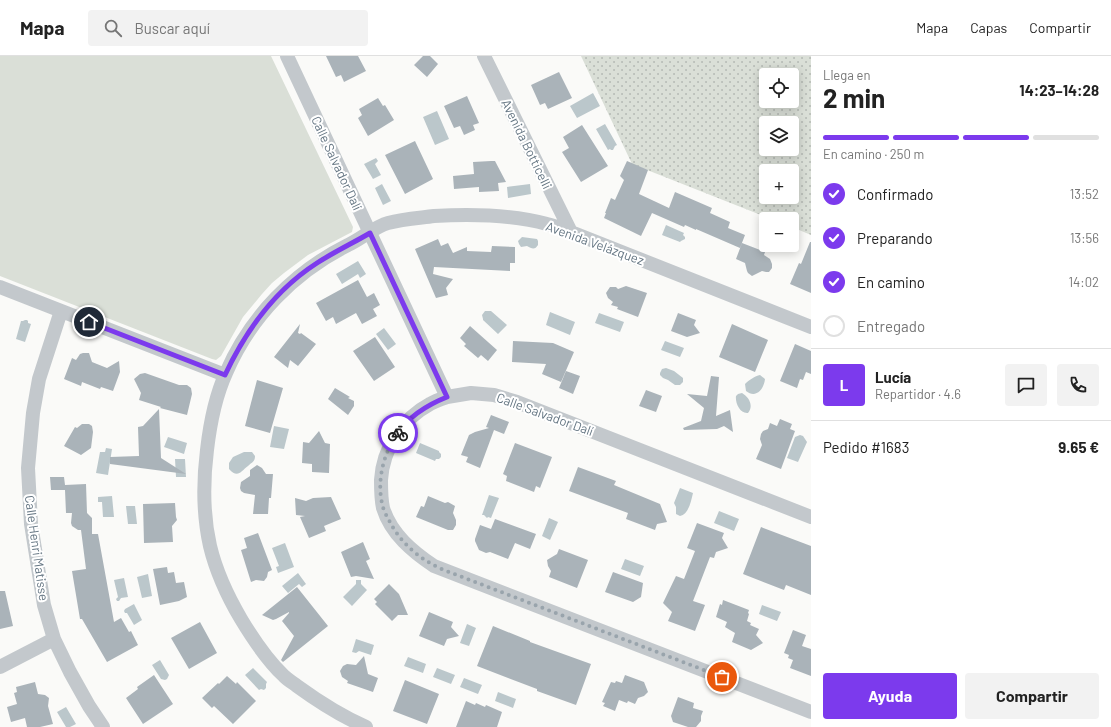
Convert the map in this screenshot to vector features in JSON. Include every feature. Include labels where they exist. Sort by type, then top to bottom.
[{"type":"street","name":"Calle Salvador Dalí","points":[[287,56],[447,397],[470,393],[494,395],[517,402],[811,517]]},
{"type":"street","name":"Avenida Botticelli","points":[[484,56],[571,232]]},
{"type":"street","name":"Avenida Velázquez","points":[[366,727],[348,719],[312,698],[284,676],[263,652],[235,610],[225,588],[210,546],[205,519],[204,476],[209,430],[214,407],[225,375],[235,353],[248,332],[262,313],[296,278],[336,251],[386,224],[417,218],[467,215],[495,216],[524,219],[547,224],[571,232],[811,327]]},
{"type":"street","points":[[0,287],[225,375]]},
{"type":"street","name":"Calle Henri Matisse","points":[[61,311],[40,379],[33,413],[28,468],[31,524],[44,606],[54,639],[70,672],[89,706],[103,727]]},
{"type":"street","points":[[447,397],[431,403],[403,425],[393,439],[386,456],[382,473],[381,490],[383,508],[392,526],[403,542],[418,556],[434,566],[811,712]]},
{"type":"street","points":[[0,667],[54,639]]},
{"type":"shaded area","points":[[0,56],[271,56],[353,227],[352,232],[308,255],[272,283],[243,317],[221,356],[216,360],[0,276]]},
{"type":"shaded area","points":[[581,56],[811,56],[811,235],[799,230],[799,212],[759,212],[759,214],[632,164]]},
{"type":"shaded area","points":[[593,93],[600,106],[577,118],[570,106]]},
{"type":"shaded area","points":[[437,111],[449,139],[435,145],[423,117]]},
{"type":"shaded area","points":[[605,124],[617,145],[613,150],[608,150],[596,129]]},
{"type":"shaded area","points":[[376,158],[378,161],[375,164],[381,175],[373,179],[364,164]]},
{"type":"shaded area","points":[[382,184],[391,201],[383,205],[375,188]]},
{"type":"shaded area","points":[[530,184],[531,194],[508,198],[507,187]]},
{"type":"shaded area","points":[[666,225],[684,233],[683,235],[685,239],[680,242],[662,235]]},
{"type":"shaded area","points":[[522,237],[537,239],[538,245],[536,248],[530,248],[527,246],[521,247],[518,241]]},
{"type":"shaded area","points":[[358,261],[366,274],[360,278],[358,274],[342,284],[336,274]]},
{"type":"shaded area","points":[[485,311],[491,311],[507,325],[498,334],[483,320],[482,315]]},
{"type":"shaded area","points":[[550,312],[575,322],[570,335],[546,325]]},
{"type":"shaded area","points":[[599,313],[624,322],[620,332],[595,323]]},
{"type":"shaded area","points":[[25,320],[31,324],[25,342],[16,339],[21,321]]},
{"type":"shaded area","points":[[384,328],[396,344],[388,350],[376,334]]},
{"type":"shaded area","points":[[665,341],[684,348],[680,357],[661,350]]},
{"type":"shaded area","points":[[666,368],[674,371],[683,378],[683,382],[680,385],[675,385],[660,375],[662,369]]},
{"type":"shaded area","points":[[760,375],[765,379],[759,392],[753,394],[746,391],[745,384],[752,378]]},
{"type":"shaded area","points":[[742,393],[747,397],[751,405],[748,413],[740,410],[736,402],[736,396]]},
{"type":"shaded area","points":[[274,426],[289,429],[284,449],[270,447]]},
{"type":"shaded area","points":[[800,435],[803,436],[807,442],[798,462],[787,458],[795,437]]},
{"type":"shaded area","points":[[168,437],[187,443],[184,454],[164,447]]},
{"type":"shaded area","points":[[420,443],[439,451],[441,457],[435,461],[416,453]]},
{"type":"shaded area","points":[[106,448],[112,449],[108,475],[96,473],[100,452],[105,452]]},
{"type":"shaded area","points":[[244,452],[252,452],[255,456],[253,462],[237,474],[232,472],[229,469],[229,463],[233,457]]},
{"type":"shaded area","points":[[175,459],[185,459],[186,477],[176,477]]},
{"type":"shaded area","points":[[680,488],[693,493],[688,510],[680,516],[676,514],[676,507],[674,503]]},
{"type":"shaded area","points":[[489,495],[499,498],[491,518],[487,518],[482,515]]},
{"type":"shaded area","points":[[112,496],[114,517],[103,517],[102,502],[98,502],[98,497]]},
{"type":"shaded area","points":[[126,506],[135,506],[137,524],[128,524]]},
{"type":"shaded area","points":[[719,511],[739,519],[734,531],[714,523]]},
{"type":"shaded area","points":[[549,518],[558,522],[550,540],[542,536]]},
{"type":"shaded area","points":[[285,543],[294,567],[278,573],[276,567],[279,566],[272,548]]},
{"type":"shaded area","points":[[625,559],[644,566],[640,576],[621,569]]},
{"type":"shaded area","points":[[298,573],[306,584],[302,587],[299,584],[288,593],[282,586]]},
{"type":"shaded area","points":[[148,574],[152,596],[142,598],[137,577]]},
{"type":"shaded area","points":[[124,578],[128,597],[121,598],[117,601],[116,599],[118,597],[114,580]]},
{"type":"shaded area","points":[[356,580],[361,580],[361,584],[367,590],[352,606],[343,597],[356,584]]},
{"type":"shaded area","points":[[134,604],[142,620],[134,625],[127,613],[124,611]]},
{"type":"shaded area","points":[[762,605],[781,612],[777,621],[759,614]]},
{"type":"shaded area","points":[[467,624],[476,628],[469,646],[460,643]]},
{"type":"shaded area","points":[[356,639],[374,645],[371,655],[359,651],[356,653],[352,652]]},
{"type":"shaded area","points":[[408,657],[426,664],[423,673],[404,666]]},
{"type":"shaded area","points":[[160,660],[169,675],[165,680],[161,679],[152,665]]},
{"type":"shaded area","points":[[253,668],[267,682],[264,690],[259,690],[245,675]]},
{"type":"shaded area","points":[[437,668],[455,675],[451,684],[433,677]]},
{"type":"shaded area","points":[[464,678],[482,685],[478,694],[460,687]]},
{"type":"shaded area","points":[[498,692],[516,699],[513,708],[495,701]]},
{"type":"shaded area","points":[[66,707],[76,724],[70,727],[66,727],[57,712]]},
{"type":"building","points":[[326,56],[358,56],[366,71],[344,82],[341,75],[336,77]]},
{"type":"building","points":[[423,56],[430,56],[438,64],[427,77],[414,65]]},
{"type":"building","points":[[559,72],[572,98],[548,109],[545,103],[540,105],[531,85]]},
{"type":"building","points":[[467,96],[479,123],[473,125],[475,130],[464,135],[460,126],[454,128],[444,106]]},
{"type":"building","points":[[378,98],[383,106],[385,105],[394,120],[368,136],[358,118],[362,115],[359,109]]},
{"type":"building","points":[[582,125],[608,166],[581,182],[562,152],[569,148],[563,137]]},
{"type":"building","points":[[415,141],[433,179],[405,194],[385,155]]},
{"type":"building","points":[[495,161],[506,182],[498,183],[499,191],[479,192],[479,187],[454,189],[453,176],[474,174],[473,162]]},
{"type":"building","points":[[627,161],[648,170],[639,194],[669,208],[675,192],[712,208],[710,213],[730,222],[728,228],[745,235],[740,248],[696,229],[685,225],[684,227],[652,213],[641,236],[604,218],[611,198],[615,200],[624,180],[620,176]]},
{"type":"building","points":[[438,239],[441,246],[448,243],[453,253],[467,247],[467,251],[491,252],[492,246],[515,247],[515,263],[510,263],[510,271],[434,267],[433,274],[453,279],[446,288],[448,295],[436,298],[415,249]]},
{"type":"building","points":[[810,242],[811,293],[790,284],[799,263],[801,264]]},
{"type":"building","points":[[742,243],[759,250],[759,252],[765,252],[764,255],[770,259],[772,268],[769,272],[762,271],[752,276],[748,273],[745,263],[736,259]]},
{"type":"building","points":[[358,280],[367,297],[374,293],[380,305],[373,309],[377,316],[362,324],[356,313],[336,324],[333,317],[326,321],[316,303]]},
{"type":"building","points":[[626,286],[647,293],[638,317],[617,309],[618,307],[611,305],[613,302],[608,298],[606,293],[610,287],[616,287],[618,289]]},
{"type":"building","points":[[678,313],[696,320],[694,325],[700,333],[687,337],[671,331]]},
{"type":"building","points":[[300,324],[298,333],[301,333],[316,344],[298,366],[290,360],[288,368],[274,357]]},
{"type":"building","points":[[732,324],[768,340],[755,372],[719,357]]},
{"type":"building","points":[[470,326],[497,350],[488,361],[481,355],[478,358],[464,346],[466,344],[460,338]]},
{"type":"building","points":[[375,337],[395,367],[374,381],[353,351]]},
{"type":"building","points":[[513,341],[553,343],[574,352],[561,382],[542,374],[546,364],[512,362]]},
{"type":"building","points":[[795,344],[811,351],[811,374],[806,372],[803,380],[800,379],[797,388],[780,381]]},
{"type":"building","points":[[89,353],[92,362],[107,368],[119,361],[120,372],[113,391],[101,387],[100,389],[82,382],[81,386],[64,379],[72,358],[76,360],[80,354]]},
{"type":"building","points":[[566,371],[580,376],[573,394],[559,388]]},
{"type":"building","points":[[145,373],[179,385],[187,385],[191,388],[192,394],[187,415],[160,408],[161,407],[139,400],[141,393],[134,379],[140,374]]},
{"type":"building","points":[[711,376],[719,377],[716,416],[730,410],[733,432],[724,426],[717,429],[684,430],[683,428],[701,421],[704,408],[687,394],[707,396]]},
{"type":"building","points":[[257,380],[283,388],[270,433],[245,426]]},
{"type":"building","points":[[335,388],[354,401],[354,406],[348,415],[328,399]]},
{"type":"building","points":[[646,390],[662,396],[656,412],[639,406]]},
{"type":"building","points":[[159,409],[161,458],[186,474],[110,464],[110,457],[139,456],[138,427],[143,426]]},
{"type":"building","points":[[491,415],[509,422],[504,434],[494,430],[480,468],[466,462],[468,457],[461,455],[469,435],[489,428],[486,427]]},
{"type":"building","points":[[780,419],[792,424],[790,429],[795,431],[781,469],[756,459],[762,445],[760,439],[761,434],[763,431],[768,429],[770,423],[777,426]]},
{"type":"building","points":[[82,424],[89,424],[92,426],[93,432],[91,448],[81,455],[64,446],[75,427],[77,428]]},
{"type":"building","points":[[319,431],[325,443],[330,444],[329,473],[312,472],[312,464],[302,463],[303,442],[309,443]]},
{"type":"building","points":[[515,443],[552,457],[540,488],[536,486],[534,492],[506,481],[507,476],[503,474]]},
{"type":"building","points":[[257,465],[262,468],[266,474],[273,474],[268,514],[253,514],[255,495],[244,493],[240,488],[241,482],[250,476],[250,470]]},
{"type":"building","points":[[578,467],[616,481],[614,485],[660,504],[667,522],[657,524],[655,530],[626,519],[628,513],[569,491]]},
{"type":"building","points":[[50,477],[64,477],[65,485],[86,484],[87,513],[92,518],[92,534],[98,534],[114,622],[121,618],[129,632],[131,631],[138,645],[107,662],[82,619],[80,619],[72,571],[86,569],[81,530],[78,530],[72,526],[72,513],[66,513],[65,490],[51,490]]},
{"type":"building","points":[[428,496],[445,503],[448,502],[455,506],[453,513],[456,520],[456,525],[453,530],[448,530],[416,517],[421,506],[424,507]]},
{"type":"building","points":[[331,497],[341,519],[324,526],[326,531],[309,538],[300,517],[305,516],[296,515],[295,498],[306,501],[313,498]]},
{"type":"building","points":[[175,503],[177,520],[172,526],[173,542],[144,543],[143,504]]},
{"type":"building","points":[[495,519],[536,534],[530,549],[515,543],[508,559],[490,552],[486,553],[479,550],[475,539],[480,525],[491,529]]},
{"type":"building","points":[[697,523],[724,533],[722,538],[728,548],[716,552],[714,558],[710,557],[693,601],[705,605],[695,631],[668,621],[672,612],[663,603],[676,576],[684,579],[695,551],[687,548]]},
{"type":"building","points":[[761,527],[811,546],[811,595],[786,585],[784,590],[743,574]]},
{"type":"building","points":[[258,533],[272,570],[268,572],[264,581],[256,580],[251,582],[241,550],[247,548],[244,538]]},
{"type":"building","points":[[363,542],[370,559],[366,561],[374,579],[356,576],[351,577],[341,552]]},
{"type":"building","points":[[559,549],[588,560],[577,588],[549,577],[551,571],[547,560],[557,554]]},
{"type":"building","points":[[167,567],[168,573],[174,572],[176,583],[184,582],[187,597],[179,601],[160,605],[153,569]]},
{"type":"building","points":[[613,572],[643,583],[641,597],[633,602],[605,592]]},
{"type":"building","points":[[389,584],[399,594],[408,615],[398,615],[392,621],[375,604],[377,602],[374,599]]},
{"type":"building","points":[[297,587],[328,626],[283,662],[281,660],[294,636],[282,621],[289,612],[273,620],[262,615]]},
{"type":"building","points":[[0,591],[5,591],[13,626],[0,629]]},
{"type":"building","points":[[723,600],[749,610],[747,621],[751,623],[750,625],[759,629],[756,635],[763,643],[751,650],[732,642],[735,633],[725,627],[727,622],[716,617],[720,604],[722,605]]},
{"type":"building","points":[[429,612],[453,622],[451,627],[459,636],[447,639],[444,646],[419,636]]},
{"type":"building","points":[[200,622],[217,653],[189,669],[171,638]]},
{"type":"building","points":[[493,626],[530,642],[591,664],[576,705],[537,691],[537,689],[477,666]]},
{"type":"building","points":[[793,630],[806,635],[802,646],[811,649],[811,676],[790,668],[793,660],[788,658],[789,655],[784,653]]},
{"type":"building","points":[[364,656],[368,674],[378,678],[373,692],[347,683],[348,681],[342,677],[340,671],[343,666],[347,664],[356,665]]},
{"type":"building","points":[[154,675],[173,704],[143,724],[126,698],[138,689],[137,687]]},
{"type":"building","points":[[625,675],[644,682],[648,692],[644,696],[638,698],[635,704],[628,701],[627,703],[619,700],[615,711],[603,706],[605,703],[602,702],[611,682],[615,683],[616,681],[622,683]]},
{"type":"building","points":[[227,676],[236,684],[237,682],[256,701],[233,724],[214,706],[212,708],[202,698]]},
{"type":"building","points":[[405,680],[439,694],[427,724],[393,711]]},
{"type":"building","points":[[35,682],[38,694],[45,695],[49,698],[48,706],[53,724],[40,727],[27,727],[25,718],[11,722],[7,707],[17,704],[14,693],[17,692],[16,687]]},
{"type":"building","points":[[678,697],[694,703],[693,708],[703,711],[701,721],[696,727],[688,727],[673,722],[671,716]]},
{"type":"building","points":[[466,701],[485,707],[486,705],[502,712],[497,727],[456,727]]},
{"type":"way so far","points":[[398,433],[393,439],[386,456],[382,473],[381,490],[383,508],[397,534],[418,556],[434,566],[444,570],[722,677]]},
{"type":"route","points":[[89,322],[225,375],[235,353],[248,332],[262,313],[296,278],[336,251],[370,233],[447,397],[431,403],[416,413],[403,425],[398,433]]}]
